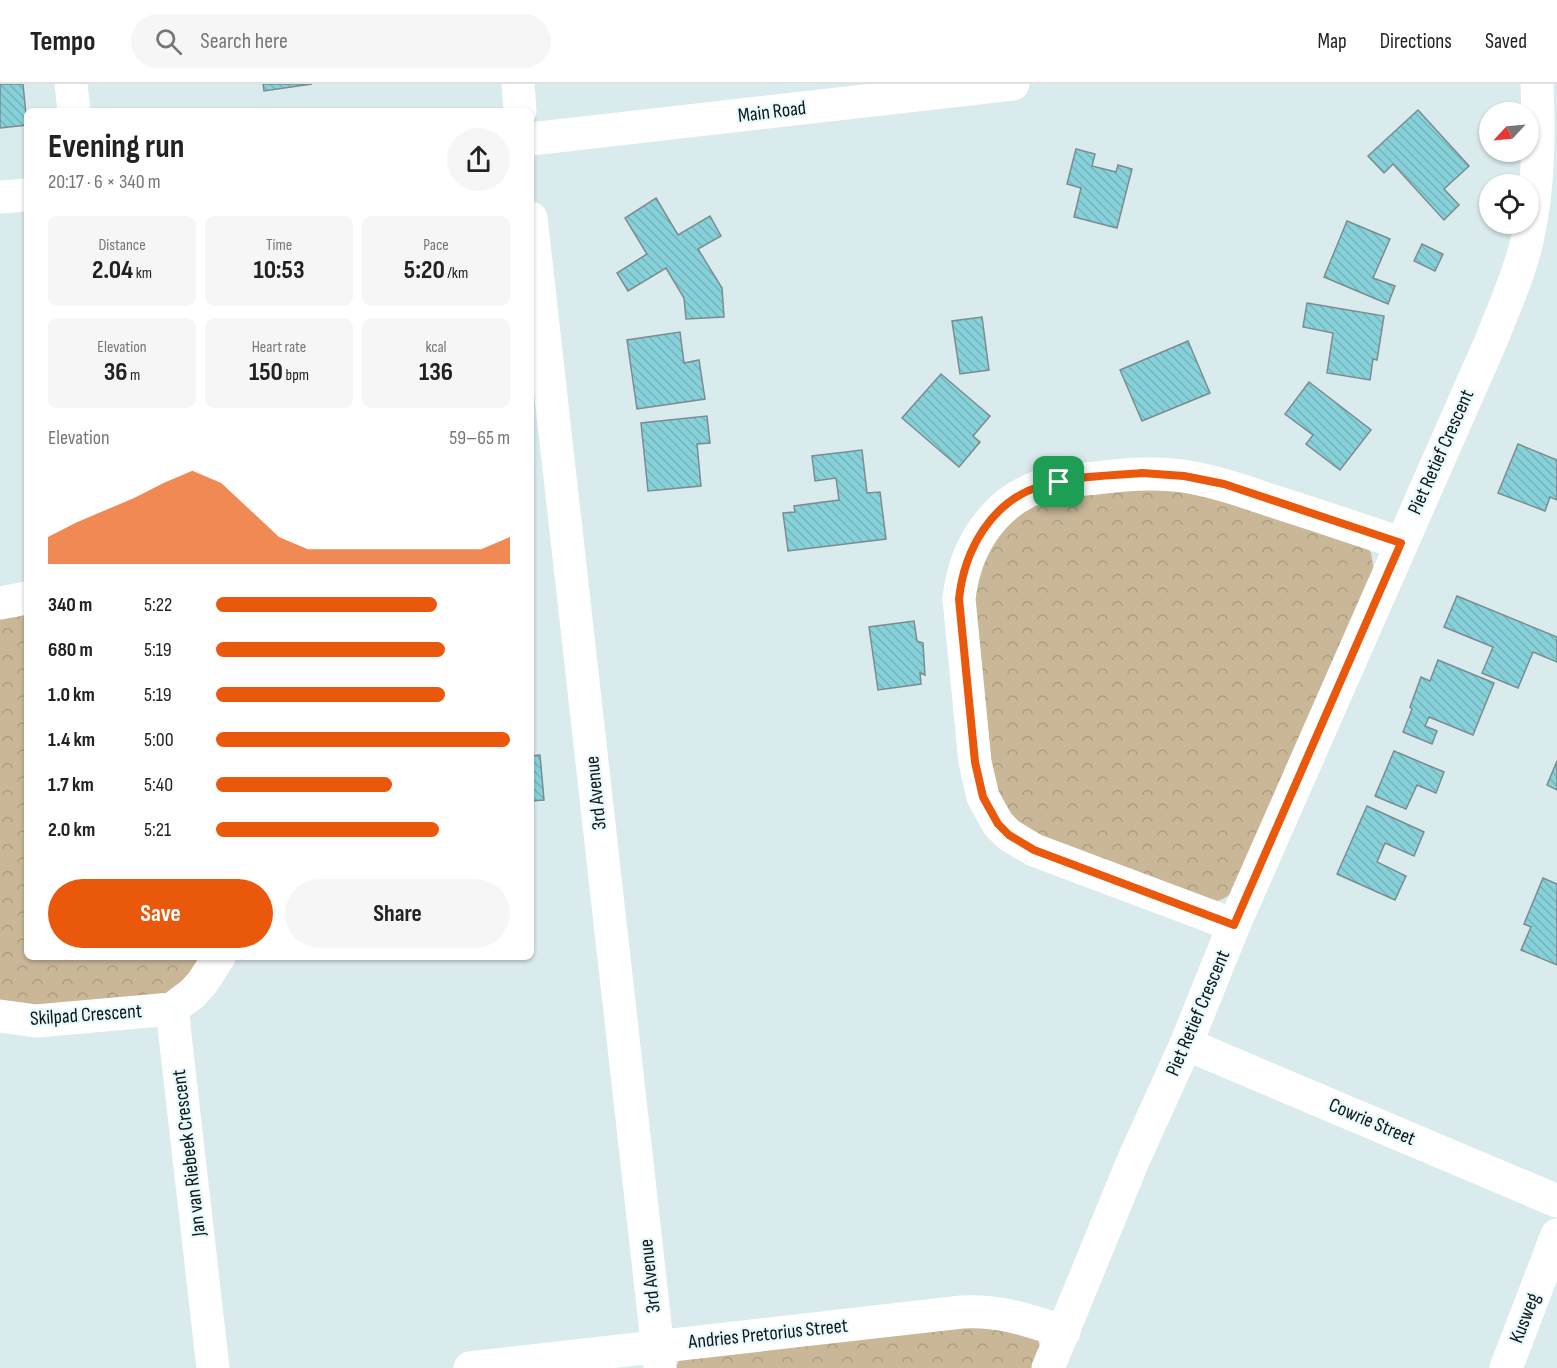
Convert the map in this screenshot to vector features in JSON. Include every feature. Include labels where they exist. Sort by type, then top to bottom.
[{"type":"street","points":[[71,84],[74,108]]},
{"type":"street","points":[[518,84],[520,108]]},
{"type":"street","name":"Main Road","points":[[534,139],[1013,84]]},
{"type":"street","name":"Piet Retief Crescent","points":[[1048,1368],[1133,1161],[1186,1044],[1234,925],[1491,341],[1515,280],[1527,243],[1538,172],[1537,84]]},
{"type":"street","points":[[0,198],[24,195]]},
{"type":"street","name":"3rd Avenue","points":[[534,245],[659,1357]]},
{"type":"street","points":[[1234,925],[1034,850],[1009,835],[998,824],[983,797],[975,762],[959,599],[961,579],[967,560],[988,522],[1021,494],[1040,486],[1059,482],[1142,473],[1184,476],[1224,484],[1401,543]]},
{"type":"street","points":[[0,603],[24,599]]},
{"type":"street","points":[[172,1009],[192,994],[217,960]]},
{"type":"street","name":"Skilpad Crescent","points":[[0,1016],[36,1021],[172,1009]]},
{"type":"street","name":"Jan van Riebeek Crescent","points":[[172,1009],[213,1368]]},
{"type":"street","name":"Cowrie Street","points":[[1186,1044],[1557,1201]]},
{"type":"street","name":"Kusweg","points":[[1506,1368],[1557,1234]]},
{"type":"street","name":"Andries Pretorius Street","points":[[470,1368],[659,1357],[978,1311],[1016,1316],[1064,1332]]},
{"type":"green space","points":[[1115,488],[1192,491],[1366,545],[1371,553],[1374,571],[1236,889],[1218,901],[1210,902],[1029,835],[994,795],[969,603],[988,544],[1035,501]]},
{"type":"green space","points":[[24,607],[24,960],[204,960],[172,994],[0,1008],[0,611]]},
{"type":"green space","points":[[983,1323],[1038,1340],[1040,1348],[1034,1368],[675,1368],[680,1359]]},
{"type":"building","points":[[0,84],[23,84],[24,125],[0,128]]},
{"type":"building","points":[[263,84],[312,84],[264,91]]},
{"type":"building","points":[[1418,110],[1469,166],[1444,189],[1459,205],[1444,220],[1393,164],[1384,173],[1368,156]]},
{"type":"building","points":[[1076,149],[1095,154],[1092,166],[1116,172],[1118,165],[1132,169],[1117,228],[1074,217],[1081,188],[1067,184]]},
{"type":"building","points":[[656,198],[678,235],[710,216],[721,236],[698,249],[722,288],[724,317],[686,319],[684,298],[666,268],[628,291],[617,273],[647,254],[625,218]]},
{"type":"building","points":[[1347,221],[1390,239],[1373,278],[1395,286],[1388,304],[1324,277]]},
{"type":"building","points":[[1422,244],[1443,254],[1435,271],[1414,261]]},
{"type":"building","points":[[1307,303],[1384,316],[1377,360],[1373,359],[1370,380],[1327,373],[1333,333],[1303,327]]},
{"type":"building","points":[[982,317],[989,370],[960,374],[952,321]]},
{"type":"building","points":[[680,332],[684,363],[699,360],[705,399],[637,409],[627,340]]},
{"type":"building","points":[[1188,341],[1210,393],[1142,421],[1120,370]]},
{"type":"building","points":[[941,374],[990,416],[973,436],[980,442],[959,467],[902,418]]},
{"type":"building","points":[[1309,382],[1371,430],[1340,470],[1306,444],[1313,435],[1285,414]]},
{"type":"building","points":[[707,416],[710,443],[697,444],[701,486],[648,491],[641,423]]},
{"type":"building","points":[[1518,444],[1557,460],[1557,500],[1550,497],[1545,511],[1498,493]]},
{"type":"building","points":[[862,450],[867,493],[880,492],[886,539],[788,551],[783,513],[795,512],[794,506],[839,500],[836,478],[815,481],[812,456]]},
{"type":"building","points":[[1457,596],[1557,637],[1557,662],[1533,652],[1518,688],[1482,673],[1493,647],[1444,627]]},
{"type":"building","points":[[914,621],[917,641],[923,643],[925,675],[920,673],[921,684],[878,690],[869,627]]},
{"type":"building","points":[[1438,660],[1494,683],[1473,735],[1429,717],[1425,726],[1437,731],[1432,744],[1403,732],[1421,677],[1430,681]]},
{"type":"building","points":[[1394,751],[1444,772],[1436,793],[1417,785],[1406,809],[1375,796]]},
{"type":"building","points":[[540,755],[544,800],[534,801],[534,756]]},
{"type":"building","points":[[1557,761],[1557,790],[1547,785]]},
{"type":"building","points":[[1367,806],[1424,832],[1414,856],[1385,843],[1377,862],[1406,876],[1395,900],[1337,874]]},
{"type":"building","points":[[1543,878],[1557,884],[1557,965],[1521,950],[1531,927],[1524,924]]},
{"type":"route","points":[[1142,473],[1184,476],[1224,484],[1401,543],[1234,925],[1021,844],[998,824],[983,797],[975,762],[960,620],[961,579],[971,550],[988,522],[1021,494],[1040,486],[1059,482],[1142,473]]}]
